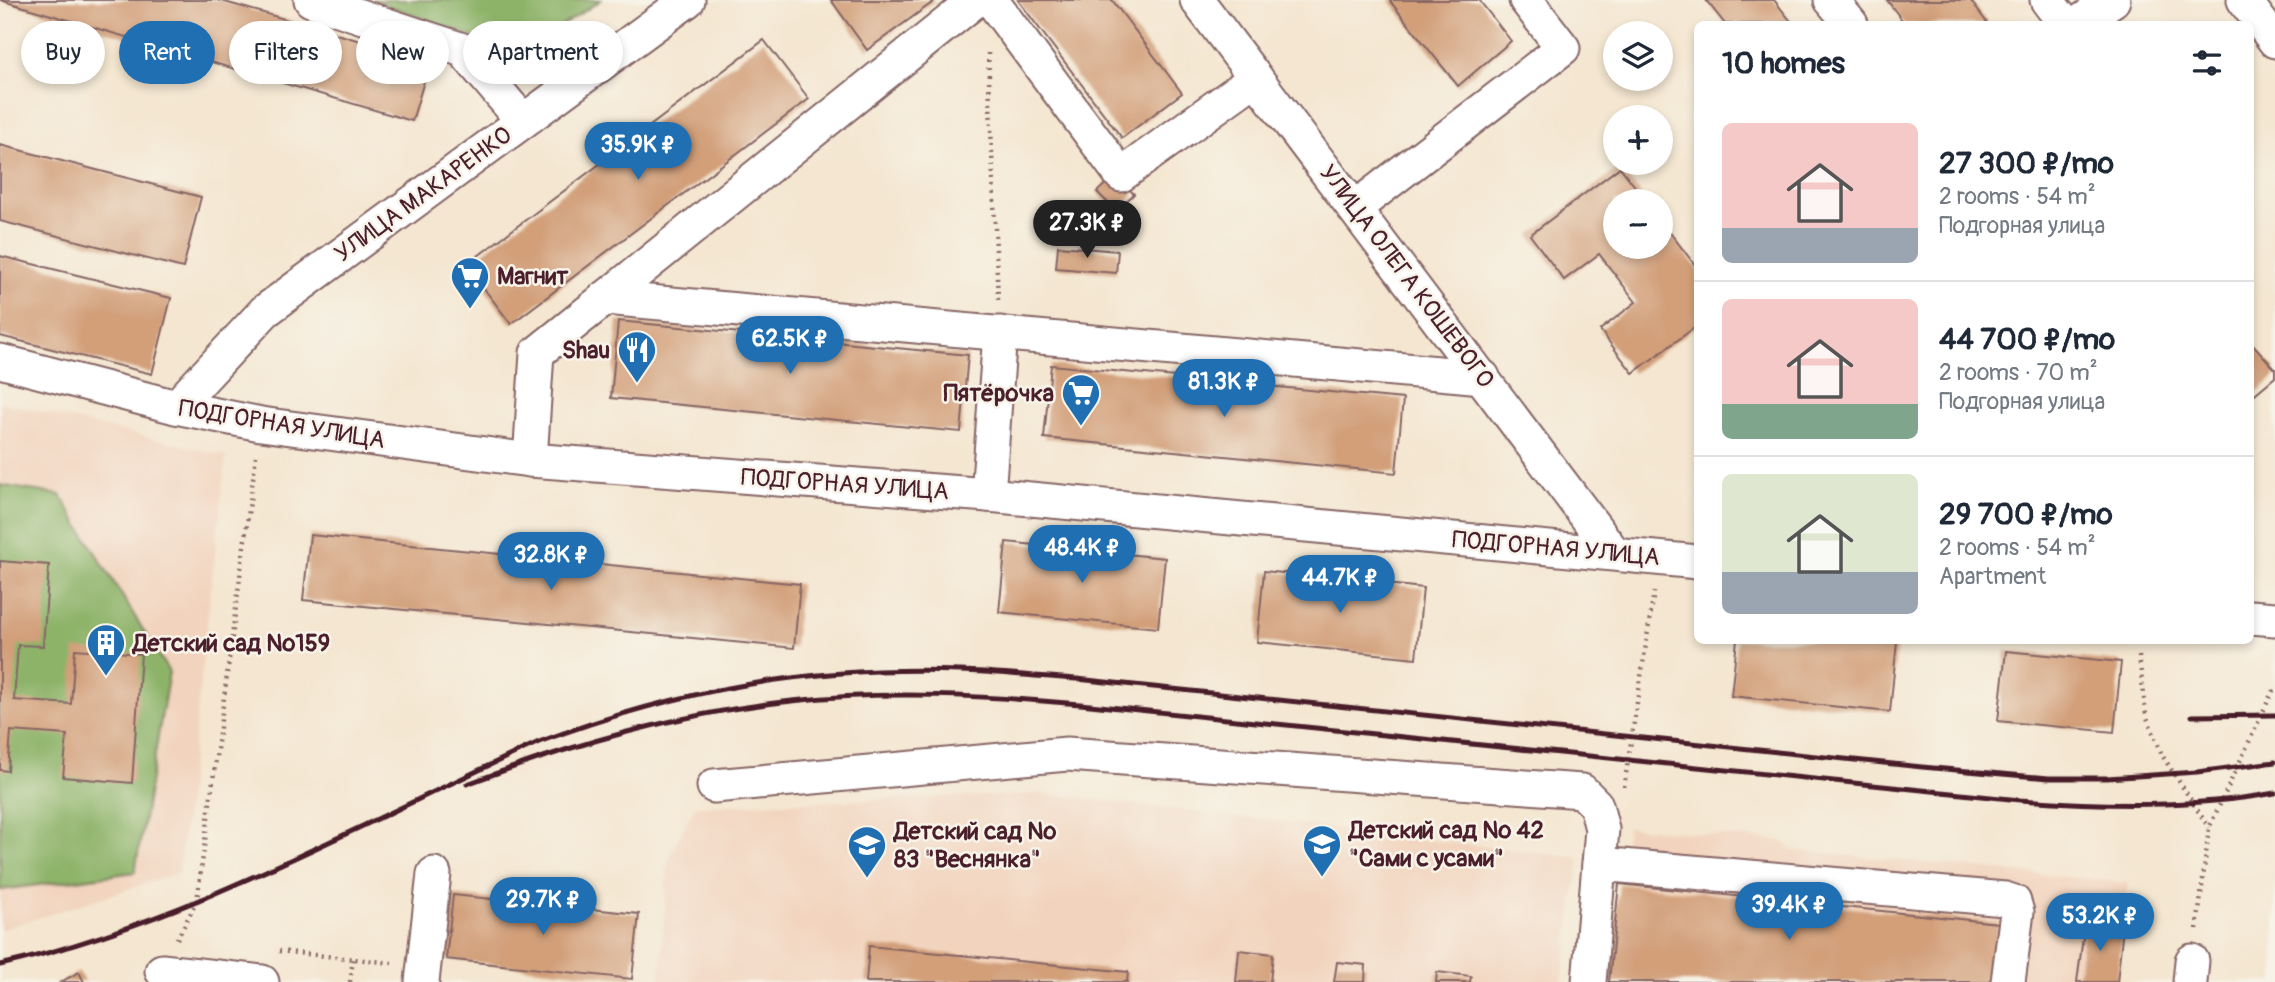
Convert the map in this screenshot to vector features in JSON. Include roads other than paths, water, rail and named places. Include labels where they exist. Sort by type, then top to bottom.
[{"type":"street","points":[[311,0],[463,50],[523,121]]},
{"type":"street","name":"УЛИЦА МАКАРЕНКО","points":[[176,407],[265,311],[688,0]]},
{"type":"street","points":[[530,460],[537,353],[976,0]]},
{"type":"street","points":[[991,0],[1121,175],[1256,78]]},
{"type":"street","name":"УЛИЦА ОЛЕГА КОШЕВОГО","points":[[1197,0],[1614,553]]},
{"type":"street","points":[[1355,208],[1563,48],[1526,0]]},
{"type":"street","points":[[1831,0],[1848,21]]},
{"type":"street","points":[[2047,0],[2063,21]]},
{"type":"street","points":[[2082,21],[2113,0]]},
{"type":"street","points":[[2244,0],[2275,41]]},
{"type":"street","points":[[605,298],[1483,377]]},
{"type":"street","points":[[988,495],[1000,333]]},
{"type":"street","name":"ПОДГОРНАЯ УЛИЦА","points":[[0,361],[176,407],[261,424],[530,460],[988,495],[1694,562]]},
{"type":"street","points":[[2254,617],[2275,619]]},
{"type":"street","points":[[714,786],[1067,754],[1582,791],[1597,805],[1602,829],[1589,982]]},
{"type":"street","points":[[1599,864],[2005,899],[2014,902],[2017,912],[2008,982]]},
{"type":"street","points":[[423,974],[434,874]]},
{"type":"street","points":[[162,971],[262,982]]},
{"type":"railway","points":[[0,965],[70,946],[207,897],[539,742],[643,708],[695,695],[798,677],[905,670],[989,672],[1077,679],[2049,778],[2107,778],[2197,772],[2275,762]]},
{"type":"railway","points":[[467,784],[587,743],[709,713],[792,701],[900,695],[1080,704],[2020,800],[2148,804],[2212,801],[2275,793]]},
{"type":"railway","points":[[2192,716],[2275,715]]},
{"type":"place","name":"Магнит","points":[[470,310]]},
{"type":"place","name":"Shau","points":[[637,384]]},
{"type":"place","name":"Пятёрочка","points":[[1081,427]]},
{"type":"place","name":"Детский сад №159","points":[[106,677]]},
{"type":"place","name":"Детский сад № 42 \"Сами с усами\"","points":[[1322,878]]},
{"type":"place","name":"Детский сад № 83 \"Веснянка\"","points":[[867,879]]}]
